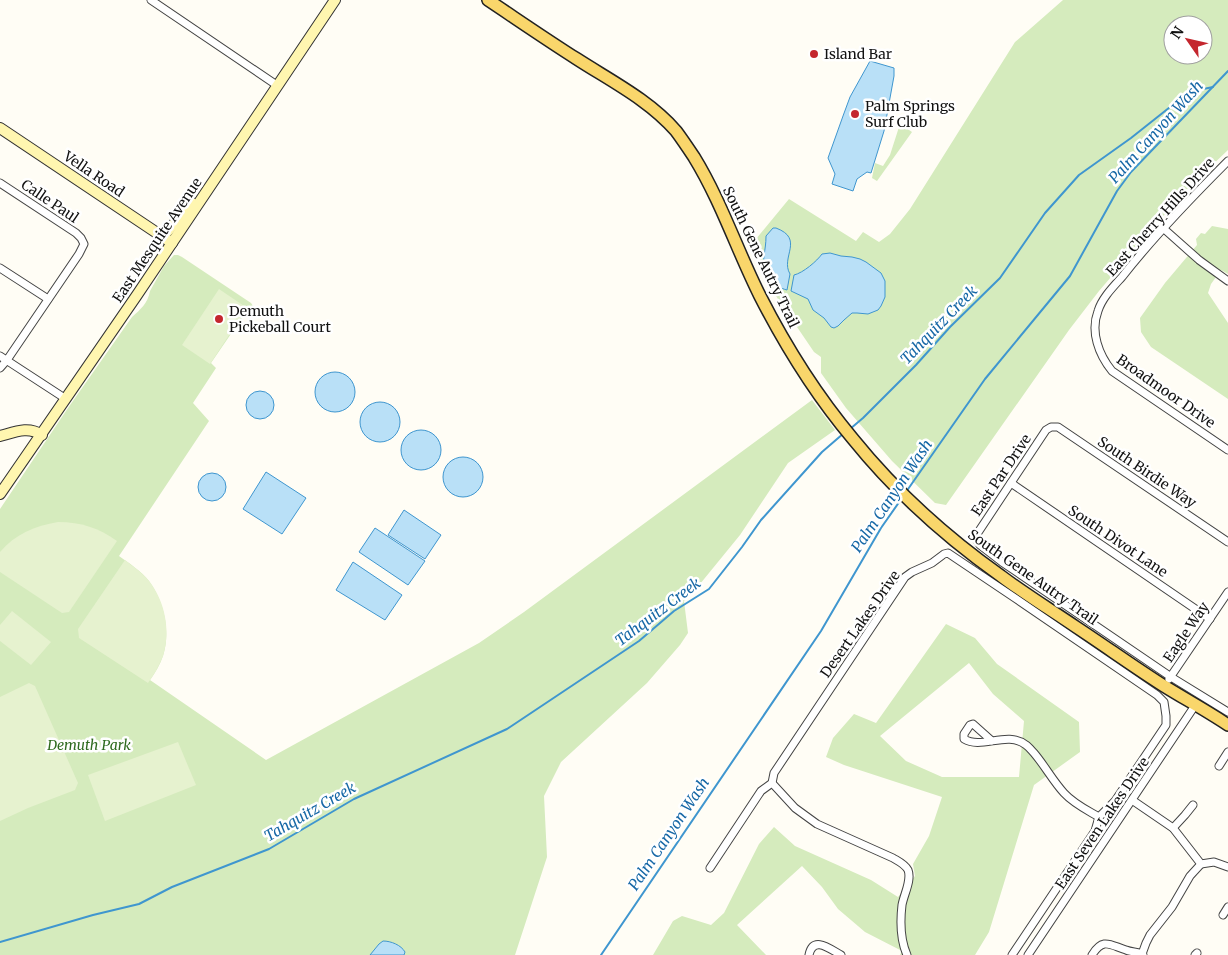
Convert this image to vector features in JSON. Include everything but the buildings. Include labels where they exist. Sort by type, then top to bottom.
[{"type":"main road","name":"South Gene Autry Trail","points":[[488,0],[574,58],[637,97],[659,114],[675,130],[706,177],[761,297],[802,370],[851,438],[886,477],[932,521],[1000,576],[1168,681],[1196,704],[1228,725]]},
{"type":"street","points":[[151,0],[278,86]]},
{"type":"street","name":"East Mesquite Avenue","points":[[0,494],[42,435],[335,0]]},
{"type":"street","name":"Vella Road","points":[[0,128],[172,243]]},
{"type":"street","name":"East Cherry Hills Drive","points":[[1098,346],[1094,332],[1097,311],[1107,295],[1190,198],[1228,162]]},
{"type":"street","name":"Calle Paul","points":[[0,183],[76,233],[84,244],[48,299]]},
{"type":"street","points":[[159,234],[167,232],[192,204],[206,192]]},
{"type":"street","points":[[1163,228],[1199,260],[1228,281]]},
{"type":"street","points":[[0,268],[48,299],[0,368]]},
{"type":"street","name":"Broadmoor Drive","points":[[1098,346],[1104,362],[1112,371],[1228,450]]},
{"type":"street","points":[[0,356],[66,399]]},
{"type":"street","name":"East Par Drive","points":[[976,539],[1046,430],[1051,427]]},
{"type":"street","name":"South Birdie Way","points":[[1051,427],[1058,427],[1228,542]]},
{"type":"street","points":[[0,436],[23,430],[35,431],[42,435]]},
{"type":"street","name":"South Divot Lane","points":[[1011,483],[1210,619]]},
{"type":"street","name":"South Gene Autry Trail","points":[[976,539],[980,545],[1002,562],[1168,681],[1228,712]]},
{"type":"street","name":"Desert Lakes Drive","points":[[710,868],[761,791],[772,784],[774,773],[905,577],[948,553],[1157,695],[1164,702],[1166,725],[1115,801],[1099,817],[1095,831],[1012,955]]},
{"type":"street","name":"Eagle Way","points":[[1168,681],[1228,592]]},
{"type":"street","name":"East Seven Lakes Drive","points":[[1028,955],[1196,704]]},
{"type":"street","points":[[992,740],[1017,740],[1027,745],[1073,802],[1099,817]]},
{"type":"street","points":[[1219,766],[1228,752]]},
{"type":"street","points":[[772,784],[795,808],[817,824],[893,858],[904,865],[908,871],[909,879],[902,904],[901,932],[906,955]]},
{"type":"street","points":[[1132,800],[1173,828],[1201,864]]},
{"type":"street","points":[[1173,828],[1192,805]]},
{"type":"street","points":[[1092,955],[1097,946],[1105,943],[1142,954],[1150,935],[1172,908],[1190,876],[1201,864],[1214,862],[1228,867]]},
{"type":"street","points":[[1223,915],[1228,907]]},
{"type":"street","points":[[809,955],[810,950],[819,944],[841,955]]},
{"type":"green space","points":[[1063,0],[1228,0],[1228,150],[1185,191],[1099,291],[1069,330],[946,505],[935,503],[892,461],[846,408],[821,373],[821,357],[814,352],[776,296],[751,245],[789,199],[856,241],[863,232],[879,242],[890,234],[910,209],[1015,42]]},
{"type":"green space","points":[[904,125],[912,132],[877,181],[872,178],[875,163],[883,166],[890,155],[899,127]]},
{"type":"green space","points":[[1212,226],[1228,229],[1228,274],[1221,270],[1211,284],[1208,293],[1228,323],[1228,399],[1151,347],[1141,332],[1140,318],[1165,283],[1197,245],[1196,239],[1201,233],[1205,234]]},
{"type":"green space","name":"Demuth Park","points":[[174,255],[182,257],[251,303],[253,309],[252,312],[248,309],[211,363],[216,368],[193,403],[209,421],[119,556],[149,581],[159,598],[165,617],[166,637],[163,656],[150,680],[266,760],[479,643],[812,400],[835,430],[788,463],[740,535],[684,601],[688,633],[680,645],[647,683],[561,762],[544,796],[547,857],[515,955],[0,955],[0,509],[132,317],[146,303],[150,291],[164,266]]},
{"type":"green space","points":[[219,289],[247,308],[210,364],[182,345]]},
{"type":"green space","points":[[58,522],[74,523],[89,527],[117,541],[69,612],[62,613],[0,572],[0,552],[12,540],[41,526]]},
{"type":"green space","points":[[125,560],[140,572],[155,589],[165,617],[166,637],[163,656],[148,683],[79,638],[78,629]]},
{"type":"green space","points":[[12,611],[51,642],[31,665],[0,641],[0,625]]},
{"type":"green space","points":[[946,624],[975,638],[997,664],[1079,722],[1080,752],[1034,785],[989,932],[975,955],[900,955],[902,951],[865,932],[838,909],[822,887],[802,866],[737,925],[766,955],[653,955],[673,921],[682,916],[711,925],[724,913],[759,844],[774,827],[795,846],[871,880],[898,897],[915,876],[913,864],[929,836],[942,797],[844,765],[826,757],[833,738],[854,714],[876,723]],"holes":[[[969,663],[993,694],[1024,721],[1019,777],[942,777],[906,761],[880,736]]]},
{"type":"green space","points":[[29,683],[35,686],[78,783],[75,790],[0,821],[0,697]]},
{"type":"green space","points":[[178,742],[196,785],[105,821],[88,775]]},
{"type":"water","points":[[870,61],[894,68],[894,76],[884,131],[871,173],[867,172],[857,179],[853,191],[832,184],[835,174],[828,158],[850,97]]},
{"type":"water","points":[[773,228],[785,232],[791,243],[788,261],[790,274],[787,290],[773,282],[765,267],[766,236]]},
{"type":"water","points":[[830,253],[866,262],[881,273],[885,281],[885,297],[878,310],[868,314],[852,313],[834,328],[813,310],[808,299],[791,291],[794,275],[810,266],[822,254]]},
{"type":"water","points":[[335,372],[349,378],[355,392],[349,406],[335,412],[321,406],[315,392],[321,378]]},
{"type":"water","points":[[260,391],[270,395],[274,405],[270,415],[260,419],[250,415],[246,405],[250,395]]},
{"type":"water","points":[[380,402],[394,408],[400,422],[394,436],[380,442],[366,436],[360,422],[366,408]]},
{"type":"water","points":[[421,430],[435,436],[441,450],[435,464],[421,470],[407,464],[401,450],[407,436]]},
{"type":"water","points":[[463,457],[477,463],[483,477],[477,491],[463,497],[449,491],[443,477],[449,463]]},
{"type":"water","points":[[266,472],[306,498],[282,534],[243,509]]},
{"type":"water","points":[[212,473],[222,477],[226,487],[222,497],[212,501],[202,497],[198,487],[202,477]]},
{"type":"water","points":[[404,510],[441,535],[425,559],[388,535]]},
{"type":"water","points":[[375,528],[425,561],[408,585],[359,552]]},
{"type":"water","points":[[353,562],[402,595],[385,620],[336,590]]},
{"type":"water","points":[[383,941],[398,945],[405,952],[404,955],[370,955]]},
{"type":"waterway","name":"Palm Canyon Wash","points":[[906,492],[985,379],[1070,276],[1117,191],[1131,172],[1228,71]]},
{"type":"waterway","name":"Tahquitz Creek","points":[[850,429],[916,365],[950,327],[1000,278],[1045,213],[1079,175],[1131,138],[1189,92],[1213,87]]},
{"type":"waterway","name":"Tahquitz Creek","points":[[0,942],[93,915],[139,904],[172,887],[269,849],[354,799],[507,729],[639,641],[674,611],[709,589],[761,520],[822,452],[844,433]]},
{"type":"waterway","name":"Palm Canyon Wash","points":[[601,955],[821,631],[881,528],[902,498]]},
{"type":"place","name":"Island Bar","points":[[814,54]]},
{"type":"place","name":"Palm Springs Surf Club","points":[[855,114]]},
{"type":"place","name":"Demuth Pickeball Court","points":[[219,319]]}]
